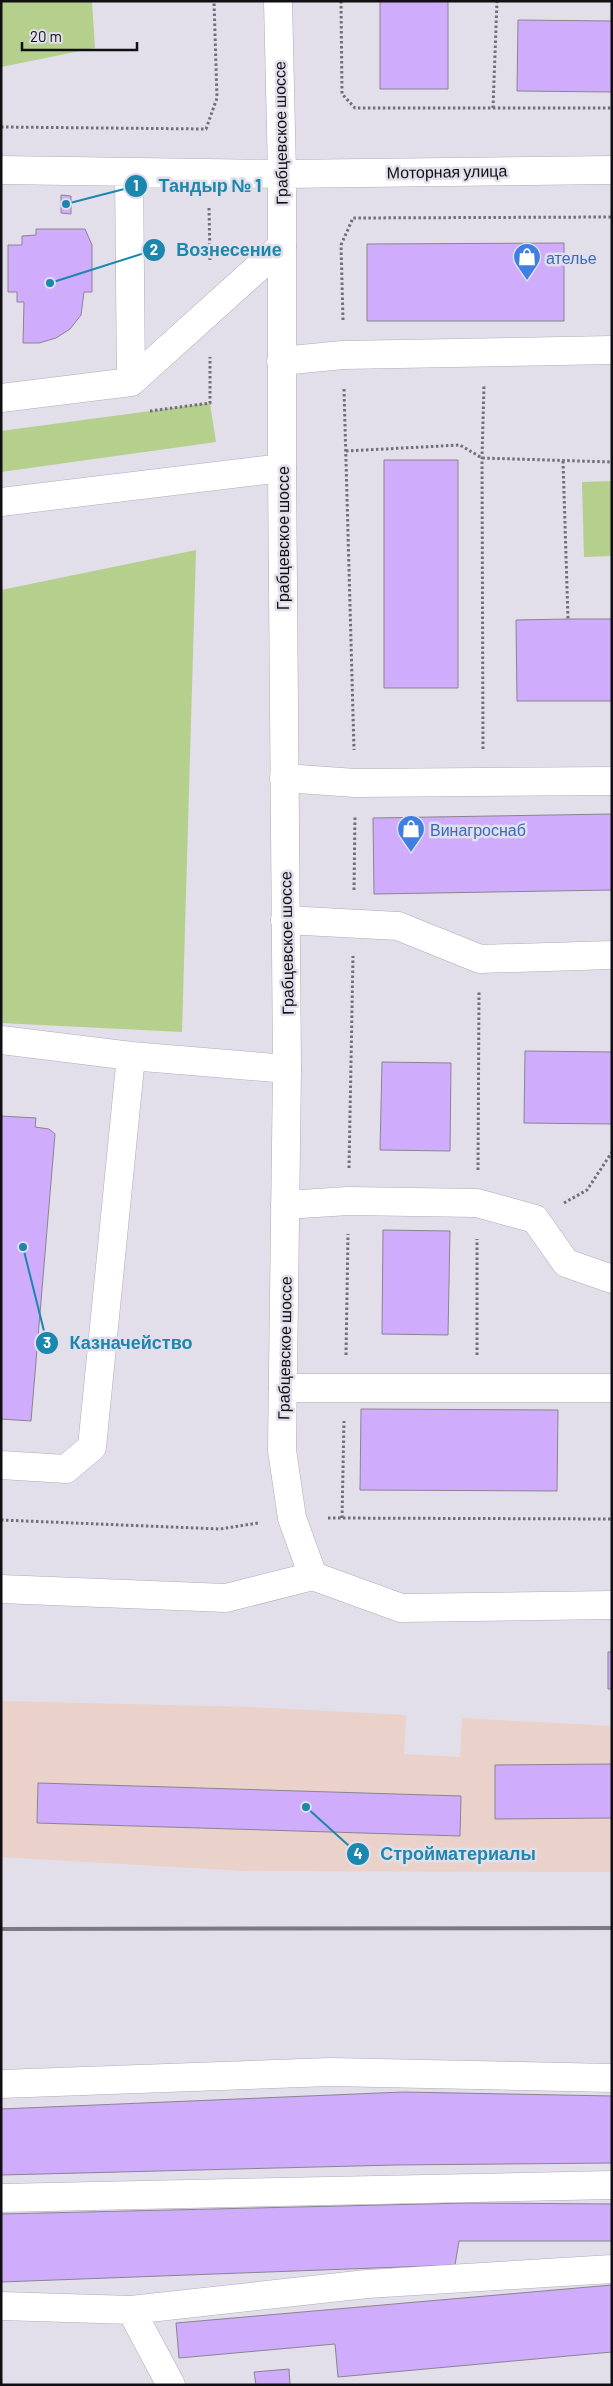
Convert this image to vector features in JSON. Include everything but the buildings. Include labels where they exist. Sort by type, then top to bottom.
[{"type":"main road","name":"Грабцевское шоссе","points":[[278,1],[282,174],[281,361],[287,1069],[282,1450],[292,1518],[313,1576]]},
{"type":"main road","name":"Моторная улица","points":[[1,170],[282,174],[612,170]]},
{"type":"main road","points":[[129,172],[131,382]]},
{"type":"main road","points":[[1,398],[131,382],[282,246]]},
{"type":"main road","points":[[281,361],[344,355],[612,350]]},
{"type":"main road","points":[[1,502],[282,468]]},
{"type":"main road","points":[[284,778],[355,783],[612,781]]},
{"type":"main road","points":[[285,920],[398,926],[480,959],[612,955]]},
{"type":"main road","points":[[1,1040],[131,1056],[287,1069]]},
{"type":"main road","points":[[1,1465],[66,1469],[92,1447],[131,1056]]},
{"type":"main road","points":[[285,1205],[348,1201],[477,1203],[535,1219],[566,1263],[612,1279]]},
{"type":"main road","points":[[283,1388],[612,1388]]},
{"type":"main road","points":[[1,1589],[226,1598],[313,1576],[401,1608],[612,1605]]},
{"type":"main road","points":[[1,2084],[330,2072],[612,2078]]},
{"type":"main road","points":[[1,2198],[612,2185]]},
{"type":"main road","points":[[1,2306],[131,2310],[367,2284],[612,2269]]},
{"type":"main road","points":[[131,2310],[171,2385]]},
{"type":"path","points":[[1,127],[206,129],[217,98],[214,1]]},
{"type":"path","points":[[341,1],[342,94],[355,108],[612,108]]},
{"type":"path","points":[[493,108],[497,1]]},
{"type":"path","points":[[209,208],[210,260]]},
{"type":"path","points":[[483,782],[482,458],[485,352]]},
{"type":"path","points":[[346,451],[460,445],[482,458],[612,462]]},
{"type":"path","points":[[563,461],[568,620]]},
{"type":"path","points":[[535,1219],[587,1190],[612,1152]]},
{"type":"path","points":[[1,1520],[220,1529],[292,1518],[612,1519]]},
{"type":"shaded area","points":[[1,1701],[250,1707],[406,1715],[404,1754],[460,1757],[462,1718],[612,1726],[612,1872],[244,1871],[1,1857]]},
{"type":"green space","points":[[1,1],[92,1],[95,48],[1,67]]},
{"type":"green space","points":[[210,403],[216,442],[1,472],[1,431]]},
{"type":"green space","points":[[612,481],[612,556],[584,557],[582,482]]},
{"type":"green space","points":[[196,550],[182,1032],[1,1023],[1,590]]},
{"type":"railway","points":[[1,1929],[612,1928]]},
{"type":"place","name":"Тандыр № 1","points":[[66,204]]},
{"type":"place","name":"ателье","points":[[527,281]]},
{"type":"place","name":"Вознесение","points":[[50,283]]},
{"type":"place","name":"Винагроснаб","points":[[411,853]]},
{"type":"place","name":"Казначейство","points":[[23,1247]]},
{"type":"place","name":"Стройматериалы","points":[[306,1807]]}]
